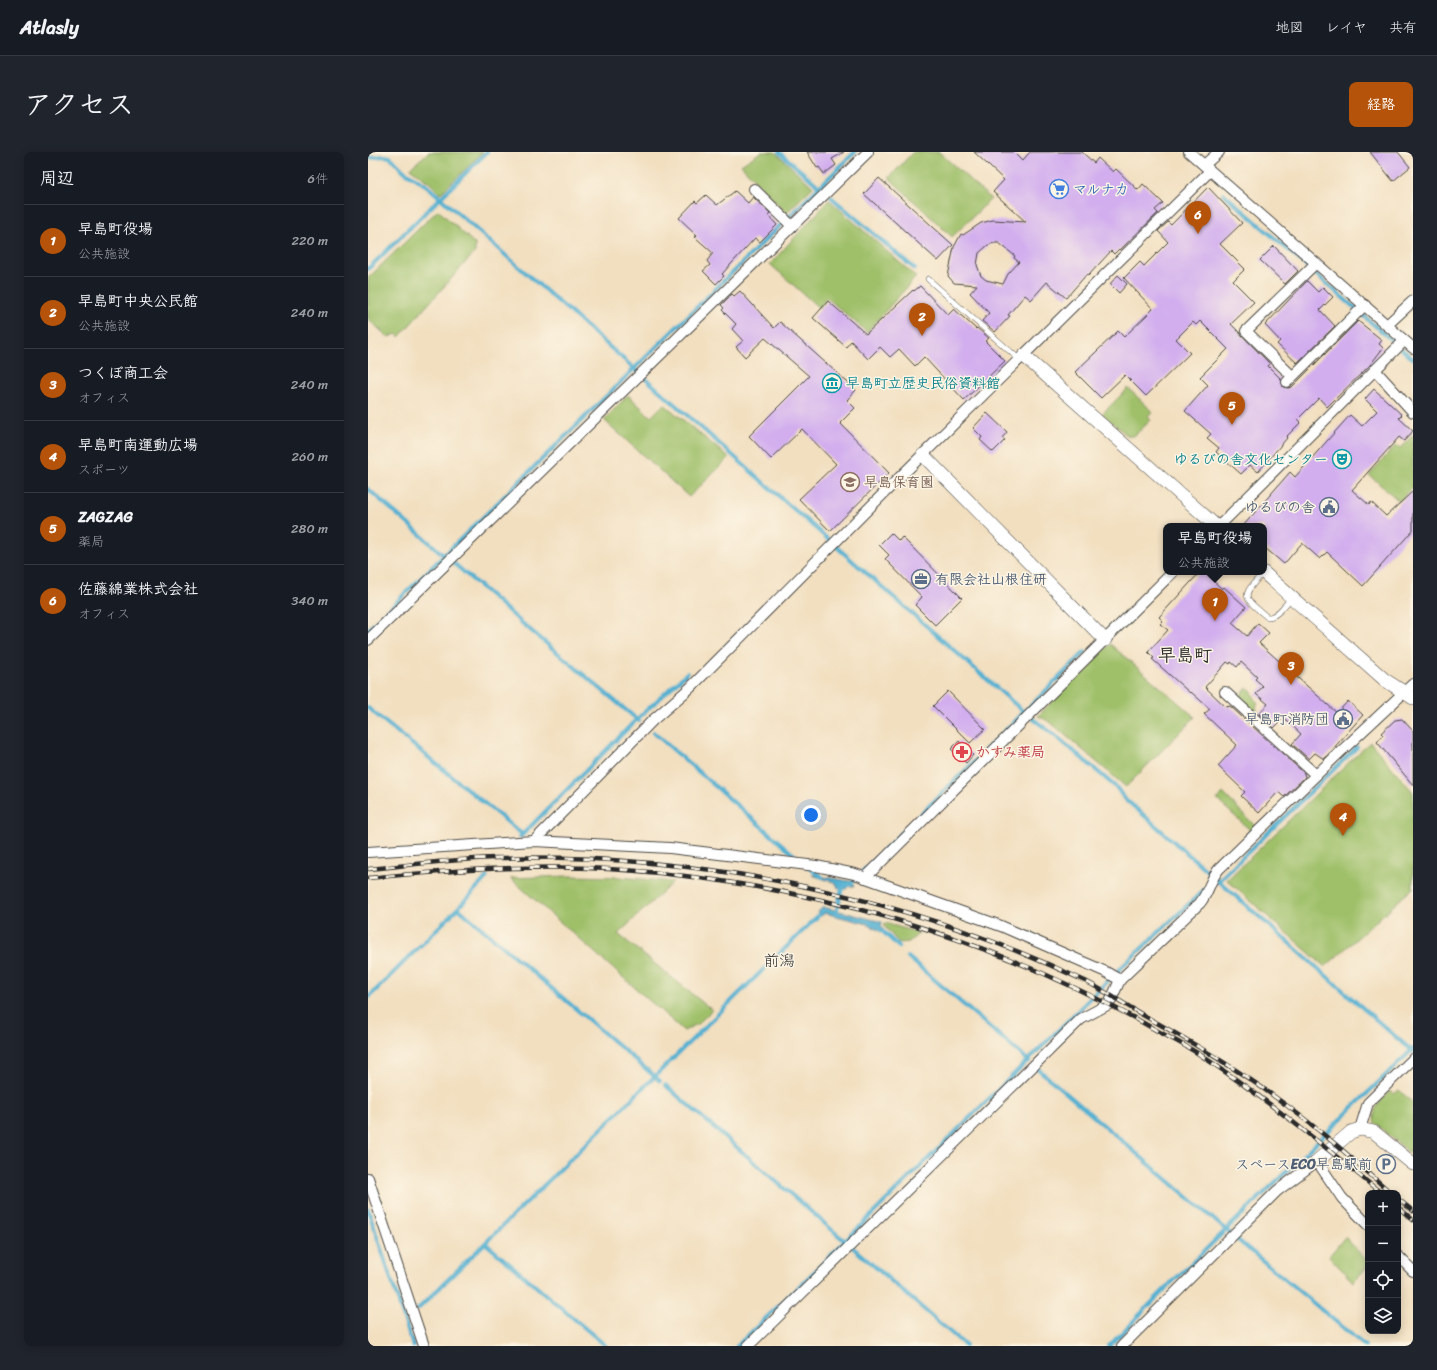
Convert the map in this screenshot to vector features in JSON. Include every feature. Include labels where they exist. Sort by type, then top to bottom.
[{"type":"street","points":[[368,640],[639,375],[787,222],[868,152]]},
{"type":"street","points":[[1189,152],[1312,267],[1361,309],[1387,325],[1401,344],[1413,348]]},
{"type":"street","points":[[534,841],[653,720],[690,688],[1022,358],[1207,168],[1219,152]]},
{"type":"street","points":[[754,189],[787,222]]},
{"type":"street","points":[[1312,267],[1246,331],[1289,379],[1361,309]]},
{"type":"street","points":[[1387,325],[1413,301]]},
{"type":"street","points":[[1222,523],[1401,344]]},
{"type":"street","points":[[1022,358],[1213,523]]},
{"type":"street","points":[[1374,370],[1413,412]]},
{"type":"street","points":[[923,455],[1105,640]]},
{"type":"street","points":[[860,876],[1029,716],[1170,575]]},
{"type":"street","points":[[748,1346],[1081,1019],[1109,1004],[1118,979],[1200,903],[1211,882],[1316,775],[1410,692],[1385,680],[1266,575]]},
{"type":"street","points":[[1225,692],[1316,775]]},
{"type":"street","points":[[368,852],[534,841],[670,848],[816,866],[860,876],[1001,926],[1106,972],[1118,979]]},
{"type":"street","points":[[1360,1129],[1368,1103],[1413,1060]]},
{"type":"street","points":[[1122,1346],[1277,1191],[1317,1161],[1351,1132],[1360,1129],[1374,1132],[1413,1164]]},
{"type":"street","points":[[1317,1161],[1342,1198],[1365,1221]]},
{"type":"street","points":[[368,1178],[424,1346]]},
{"type":"street","points":[[1401,1259],[1413,1271]]},
{"type":"lane","points":[[928,279],[1022,358]]},
{"type":"lane","points":[[1260,575],[1247,590],[1247,597],[1250,602],[1267,617],[1275,615],[1291,598]]},
{"type":"green space","points":[[429,152],[483,152],[440,194],[431,184],[410,168]]},
{"type":"green space","points":[[761,152],[775,152],[813,187],[786,213],[741,165]]},
{"type":"green space","points":[[913,152],[939,152],[991,199],[952,237],[889,178]]},
{"type":"green space","points":[[829,200],[916,277],[867,332],[827,298],[819,308],[770,264]]},
{"type":"green space","points":[[438,210],[475,244],[475,252],[399,337],[397,334],[388,337],[368,319],[368,278]]},
{"type":"green space","points":[[1128,388],[1153,412],[1148,417],[1151,420],[1134,436],[1128,436],[1102,414]]},
{"type":"green space","points":[[628,395],[651,417],[664,404],[729,458],[689,497],[604,420]]},
{"type":"green space","points":[[1413,435],[1413,488],[1399,501],[1369,475],[1396,445],[1400,448]]},
{"type":"green space","points":[[1110,644],[1195,717],[1126,787],[1050,722],[1038,716]]},
{"type":"green space","points":[[1247,687],[1258,704],[1256,706],[1257,711],[1271,725],[1269,727],[1241,700],[1241,694]]},
{"type":"green space","points":[[1369,743],[1371,743],[1413,792],[1413,888],[1325,967],[1227,880]]},
{"type":"green space","points":[[1223,793],[1256,827],[1250,833],[1249,829],[1217,800]]},
{"type":"green space","points":[[568,876],[619,877],[673,882],[618,934],[712,1010],[699,1023],[684,1031],[510,878]]},
{"type":"green space","points":[[885,923],[919,933],[909,942],[899,943],[884,926]]},
{"type":"green space","points":[[1399,1090],[1413,1103],[1413,1156],[1375,1123],[1374,1113],[1378,1105],[1391,1091],[1394,1094]]},
{"type":"green space","points":[[1345,1237],[1365,1259],[1365,1269],[1353,1282],[1329,1256]]},
{"type":"water","points":[[812,875],[853,882],[854,886],[849,886],[846,889],[838,888],[836,883]]},
{"type":"water","points":[[823,907],[882,922],[881,927],[884,930],[881,932],[868,924],[825,913],[821,916],[818,912]]},
{"type":"building","points":[[807,152],[844,152],[832,159],[836,165],[824,174],[819,167],[817,168]]},
{"type":"building","points":[[974,152],[1013,152],[1022,161],[1030,152],[1082,152],[1094,163],[1098,158],[1113,172],[1116,169],[1138,190],[1143,184],[1163,203],[1155,210],[1158,213],[1120,250],[1119,249],[1114,254],[1111,251],[1088,276],[1087,274],[1066,298],[1047,282],[1031,300],[1025,295],[1008,315],[1010,316],[995,332],[982,321],[989,313],[970,293],[977,285],[954,283],[948,276],[954,247],[961,234],[963,235],[981,223],[993,220],[1026,222],[993,192],[1004,180]],"holes":[[[999,243],[1015,256],[1014,258],[1019,262],[1008,274],[1003,284],[986,280],[981,276],[977,265],[979,253],[988,245]]]},
{"type":"building","points":[[1370,152],[1398,152],[1410,167],[1393,181]]},
{"type":"building","points":[[879,178],[953,245],[938,261],[864,194]]},
{"type":"building","points":[[1208,187],[1242,223],[1220,244],[1245,269],[1233,281],[1254,302],[1231,324],[1270,364],[1268,366],[1281,379],[1283,387],[1292,387],[1358,321],[1382,340],[1379,344],[1383,348],[1370,365],[1327,407],[1319,398],[1298,419],[1301,422],[1286,437],[1287,438],[1258,472],[1250,465],[1241,474],[1216,452],[1219,448],[1207,438],[1211,434],[1185,411],[1208,385],[1200,377],[1228,349],[1200,321],[1196,325],[1193,322],[1176,339],[1190,353],[1146,396],[1125,375],[1101,398],[1075,372],[1118,331],[1124,337],[1153,309],[1124,278],[1140,262],[1144,266],[1168,242],[1158,231],[1168,222],[1171,225]]},
{"type":"building","points":[[735,191],[748,203],[753,197],[770,213],[768,215],[777,225],[760,242],[755,238],[722,274],[724,276],[716,284],[703,271],[710,265],[707,261],[713,253],[695,237],[697,235],[679,218],[695,201],[697,203],[706,195],[717,205]]},
{"type":"building","points":[[1274,246],[1298,271],[1285,284],[1260,260]]},
{"type":"building","points":[[1118,275],[1127,284],[1119,293],[1110,284]]},
{"type":"building","points":[[1307,281],[1318,292],[1323,287],[1333,297],[1320,310],[1335,326],[1297,363],[1277,344],[1280,341],[1265,325]]},
{"type":"building","points":[[920,286],[948,315],[954,309],[976,329],[977,328],[989,338],[985,341],[1005,361],[964,400],[924,357],[915,366],[899,349],[890,357],[880,347],[868,359],[851,341],[846,347],[813,318],[828,301],[866,334],[913,290],[914,291]]},
{"type":"building","points":[[740,291],[774,328],[780,322],[856,390],[847,400],[855,408],[840,423],[889,473],[830,531],[799,499],[836,464],[802,429],[771,459],[749,436],[809,376],[765,338],[745,357],[736,347],[743,341],[732,329],[736,324],[722,310],[724,308],[721,305],[732,294],[734,296]]},
{"type":"building","points":[[1374,389],[1402,415],[1399,418],[1413,431],[1404,441],[1399,437],[1352,490],[1369,505],[1371,502],[1386,516],[1413,491],[1413,530],[1363,586],[1327,552],[1320,559],[1302,543],[1284,564],[1267,550],[1267,523],[1246,523],[1290,472],[1295,477],[1350,415],[1362,426],[1377,411],[1365,399]]},
{"type":"building","points":[[987,413],[1007,432],[1002,438],[1005,440],[993,452],[980,440],[982,437],[973,428]]},
{"type":"building","points":[[891,533],[899,541],[902,537],[962,598],[935,625],[915,605],[922,597],[885,559],[889,555],[879,545]]},
{"type":"building","points":[[1197,575],[1207,575],[1222,589],[1224,587],[1246,607],[1232,623],[1247,636],[1258,623],[1269,633],[1259,643],[1337,713],[1348,701],[1363,715],[1324,759],[1315,753],[1309,759],[1292,744],[1301,734],[1284,718],[1274,728],[1259,714],[1268,704],[1256,694],[1263,686],[1255,679],[1257,677],[1241,662],[1237,667],[1231,662],[1230,664],[1227,662],[1205,687],[1226,707],[1230,706],[1304,773],[1305,777],[1284,797],[1278,792],[1259,813],[1241,796],[1245,792],[1218,766],[1237,745],[1204,714],[1210,709],[1152,659],[1154,658],[1148,652],[1168,630],[1160,624],[1163,621],[1159,617]]},
{"type":"building","points":[[948,691],[985,729],[970,743],[933,706]]},
{"type":"building","points":[[1402,719],[1413,731],[1413,785],[1377,742],[1383,735],[1381,733],[1395,720]]},
{"type":"building","points":[[959,741],[973,755],[966,763],[951,749]]},
{"type":"waterway","points":[[368,269],[487,152]]},
{"type":"waterway","points":[[779,152],[822,189]]},
{"type":"waterway","points":[[368,630],[855,152]]},
{"type":"waterway","points":[[368,158],[384,156],[390,157],[404,171],[427,186],[1024,712],[1057,737],[1117,788],[1123,797],[1413,1052]]},
{"type":"waterway","points":[[1224,194],[1413,359]]},
{"type":"waterway","points":[[831,197],[915,269]]},
{"type":"waterway","points":[[368,489],[445,556]]},
{"type":"waterway","points":[[450,560],[522,623],[639,721]]},
{"type":"waterway","points":[[848,884],[850,884],[1085,652]]},
{"type":"waterway","points":[[520,837],[637,719],[687,673]]},
{"type":"waterway","points":[[368,708],[522,834]]},
{"type":"waterway","points":[[653,732],[802,862]]},
{"type":"waterway","points":[[1217,882],[1357,747]]},
{"type":"waterway","points":[[808,867],[822,877]]},
{"type":"waterway","points":[[368,998],[487,877]]},
{"type":"waterway","points":[[836,914],[843,884]]},
{"type":"waterway","points":[[737,1346],[816,1270],[1125,964],[1206,888]]},
{"type":"waterway","points":[[458,908],[660,1081]]},
{"type":"waterway","points":[[418,1309],[823,911]]},
{"type":"waterway","points":[[879,928],[899,947]]},
{"type":"waterway","points":[[908,957],[1029,1061]]},
{"type":"waterway","points":[[1109,1346],[1167,1287],[1413,1049]]},
{"type":"waterway","points":[[1038,1069],[1239,1241],[1365,1346]]},
{"type":"waterway","points":[[665,1085],[846,1242]]},
{"type":"waterway","points":[[368,1209],[413,1346]]},
{"type":"waterway","points":[[485,1243],[606,1346]]},
{"type":"waterway","points":[[851,1246],[966,1346]]},
{"type":"railway","points":[[368,869],[496,858],[572,858],[648,863],[723,872],[798,885],[871,903],[944,924],[1015,951],[1085,981],[1177,1034],[1243,1075],[1290,1108],[1320,1131],[1388,1190]]},
{"type":"railway","points":[[368,878],[440,872],[550,867],[659,873],[722,881],[785,892],[846,906],[907,923],[967,943],[1025,966],[1083,992],[1187,1047],[1271,1105],[1377,1190]]},
{"type":"railway","points":[[1401,1201],[1413,1211]]},
{"type":"railway","points":[[1401,1210],[1413,1220]]},
{"type":"place","name":"マルナカ","points":[[1059,189]]},
{"type":"place","name":"佐藤綿業株式会社","points":[[1198,234]]},
{"type":"place","name":"早島町中央公民館","points":[[922,336]]},
{"type":"place","name":"早島町立歴史民俗資料館","points":[[832,383]]},
{"type":"place","name":"ZAGZAG","points":[[1232,425]]},
{"type":"place","name":"ゆるびの舎文化センター","points":[[1342,459]]},
{"type":"place","name":"早島保育園","points":[[850,482]]},
{"type":"place","name":"ゆるびの舎","points":[[1329,507]]},
{"type":"place","name":"有限会社山根住研","points":[[921,579]]},
{"type":"place","name":"早島町役場","points":[[1215,621]]},
{"type":"place","name":"つくぼ商工会","points":[[1291,685]]},
{"type":"place","name":"早島町消防団","points":[[1343,719]]},
{"type":"place","name":"かすみ薬局","points":[[962,752]]},
{"type":"place","name":"早島町南運動広場","points":[[1343,836]]},
{"type":"place","name":"スペースECO早島駅前","points":[[1386,1164]]},
{"type":"district","name":"早島町","points":[[1185,655]]},
{"type":"district","name":"前潟","points":[[779,960]]}]
